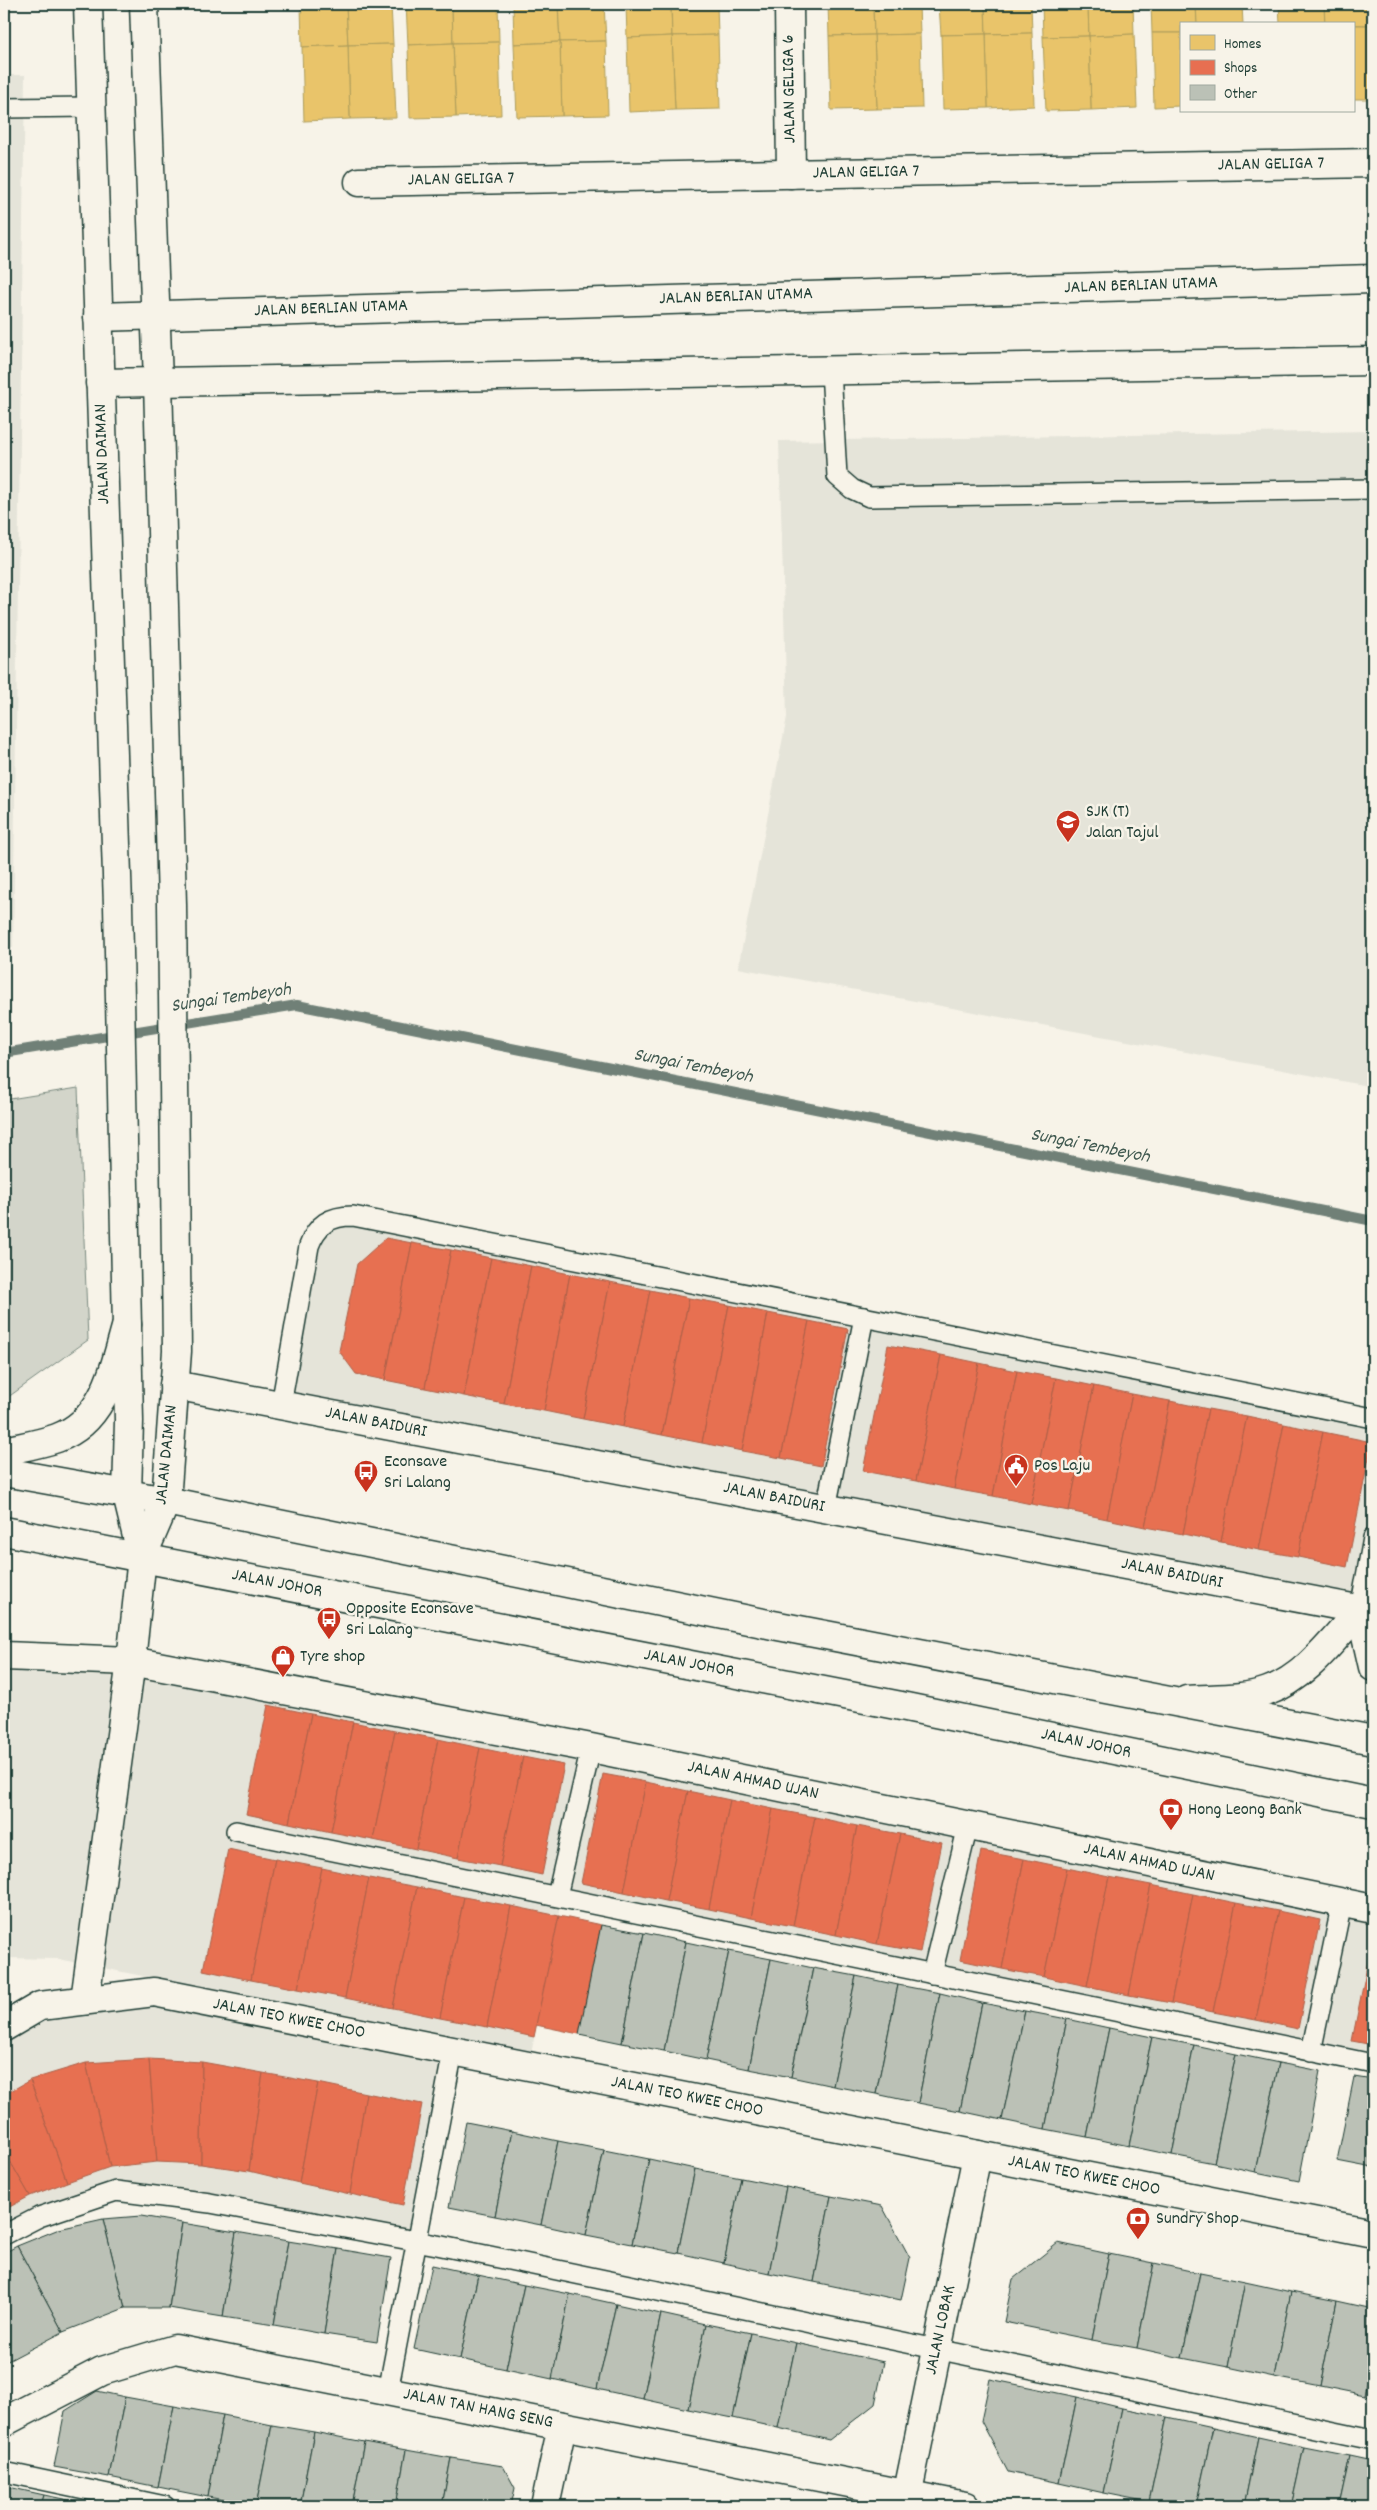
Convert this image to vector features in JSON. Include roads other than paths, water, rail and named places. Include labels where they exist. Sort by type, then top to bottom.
[{"type":"main road","name":"JALAN DAIMAN","points":[[88,4],[118,905],[127,1324],[127,1495],[142,1557]]},
{"type":"main road","points":[[144,4],[158,382]]},
{"type":"main road","name":"JALAN GELIGA 6","points":[[789,4],[791,174]]},
{"type":"main road","name":"JALAN GELIGA 7","points":[[359,182],[1373,163]]},
{"type":"main road","name":"JALAN BERLIAN UTAMA","points":[[98,317],[1373,279]]},
{"type":"main road","points":[[100,383],[1373,361]]},
{"type":"main road","name":"JALAN DAIMAN","points":[[142,1557],[166,1501],[178,1351],[172,904],[158,382]]},
{"type":"main road","points":[[4,1451],[57,1438],[75,1430],[93,1412],[107,1389],[127,1324]]},
{"type":"main road","name":"JALAN BAIDURI","points":[[174,1385],[1367,1611]]},
{"type":"main road","points":[[4,1472],[166,1501],[773,1625],[1373,1740]]},
{"type":"main road","name":"JALAN JOHOR","points":[[4,1530],[881,1702],[1373,1803]]},
{"type":"main road","points":[[85,2000],[131,1661],[142,1557]]},
{"type":"main road","points":[[1166,1701],[1242,1696],[1267,1691],[1284,1684],[1303,1670],[1367,1611]]},
{"type":"main road","points":[[1367,1611],[1373,1667]]},
{"type":"main road","name":"JALAN AHMAD UJAN","points":[[4,1656],[131,1661],[591,1748],[1373,1909]]},
{"type":"main road","name":"JALAN TEO KWEE CHOO","points":[[4,2027],[40,2006],[154,1992],[1373,2233]]},
{"type":"main road","name":"JALAN LOBAK","points":[[906,2500],[977,2155]]},
{"type":"main road","name":"JALAN TAN HANG SENG","points":[[4,2422],[102,2371],[175,2349],[562,2426],[906,2500],[965,2506]]},
{"type":"main road","points":[[545,2506],[562,2426]]},
{"type":"lane","points":[[4,108],[91,107]]},
{"type":"lane","points":[[831,370],[837,476],[852,489],[869,497],[1373,489]]},
{"type":"lane","points":[[281,1405],[309,1246],[314,1232],[325,1222],[338,1216],[353,1216],[1373,1418]]},
{"type":"lane","points":[[826,1508],[864,1317]]},
{"type":"lane","points":[[1367,1611],[1373,1538]]},
{"type":"lane","points":[[557,1896],[591,1748]]},
{"type":"lane","points":[[932,1974],[968,1826]]},
{"type":"lane","points":[[236,1831],[1373,2064]]},
{"type":"lane","points":[[1311,2052],[1342,1903]]},
{"type":"lane","points":[[388,2391],[453,2051]]},
{"type":"lane","points":[[4,2235],[39,2217],[116,2191],[210,2204],[416,2241],[1373,2440]]},
{"type":"lane","points":[[4,2472],[165,2506]]},
{"type":"waterway","name":"Sungai Tembeyoh","points":[[4,1053],[297,1005],[1373,1221]]},
{"type":"place","name":"SJK (T) Jalan Tajul","points":[[1068,843]]},
{"type":"place","name":"Pos Laju","points":[[1016,1487]]},
{"type":"place","name":"Econsave Sri Lalang","points":[[366,1493]]},
{"type":"place","name":"Opposite Econsave Sri Lalang","points":[[329,1640]]},
{"type":"place","name":"Tyre shop","points":[[283,1678]]},
{"type":"place","name":"Hong Leong Bank","points":[[1171,1831]]},
{"type":"place","name":"Sundry Shop","points":[[1138,2240]]}]
